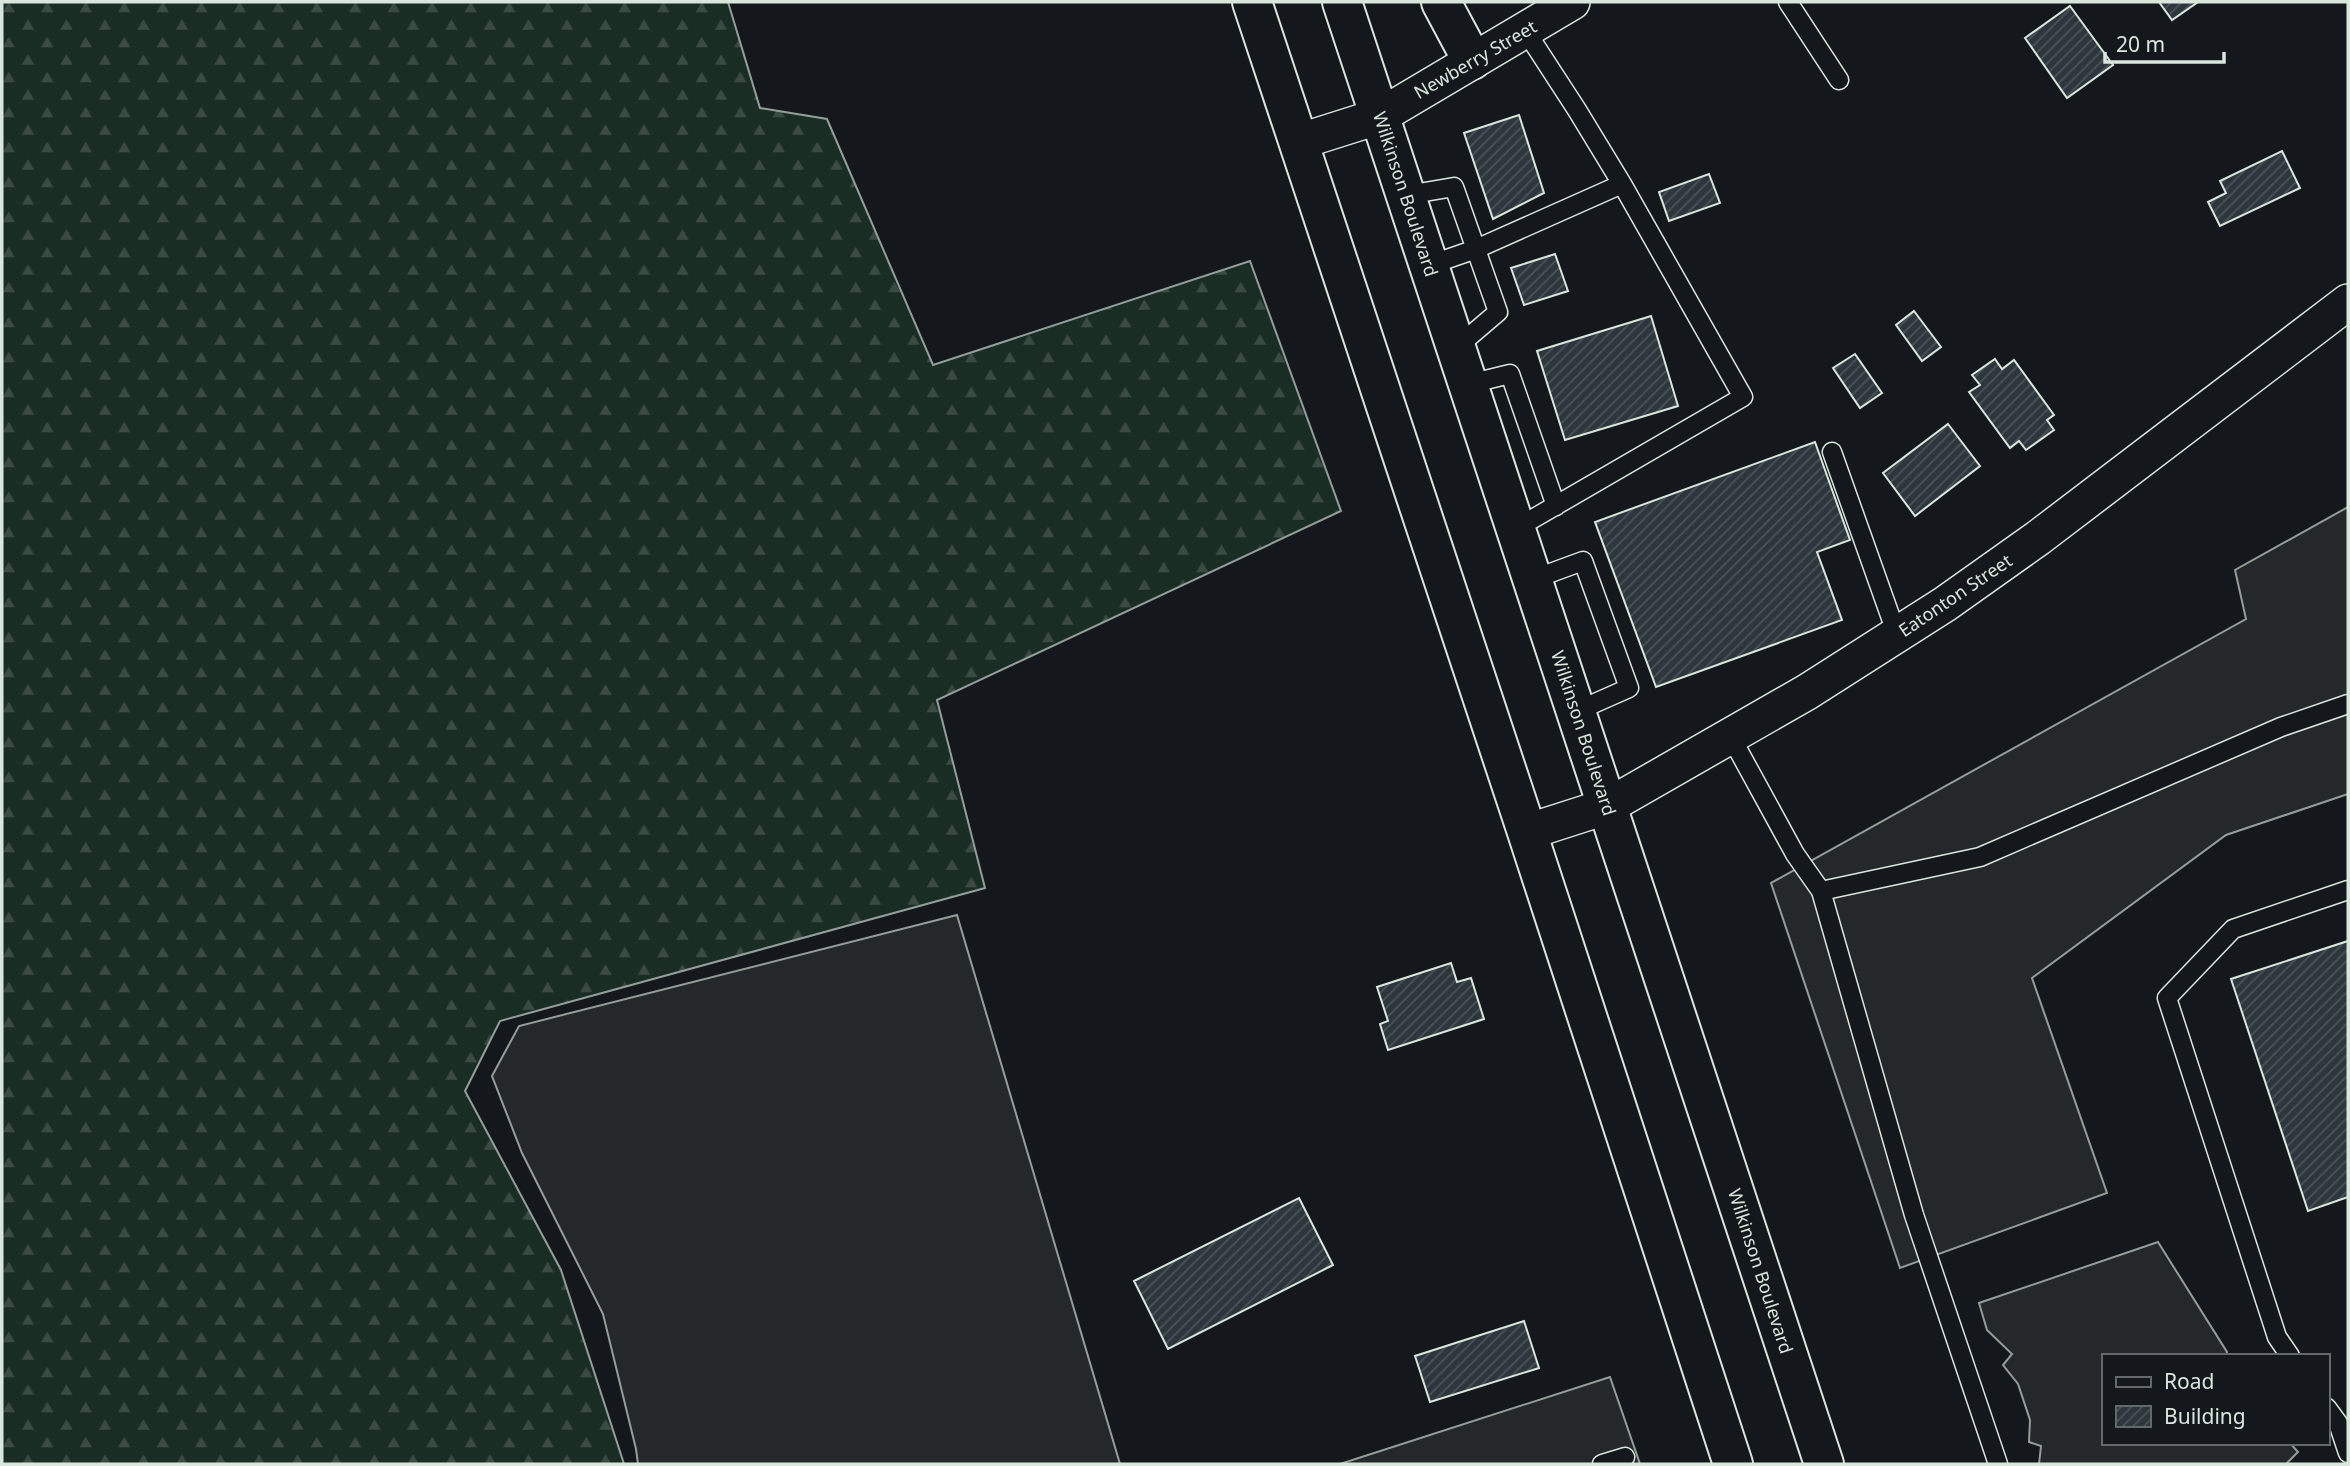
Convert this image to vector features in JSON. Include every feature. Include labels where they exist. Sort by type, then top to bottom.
[{"type":"main road","points":[[1252,2],[1733,1464]]},
{"type":"main road","name":"Wilkinson Boulevard","points":[[1342,2],[1824,1464]]},
{"type":"main road","points":[[1441,2],[1472,60]]},
{"type":"street","name":"Newberry Street","points":[[1298,142],[1380,116],[1572,2]]},
{"type":"street","name":"Eatonton Street","points":[[1527,832],[1608,806],[1731,737],[1897,635],[2038,538],[2348,302]]},
{"type":"lane","points":[[1788,2],[1839,80]]},
{"type":"lane","points":[[1517,528],[1743,397],[1622,184],[1525,30]]},
{"type":"lane","points":[[1430,265],[1476,249],[1622,184]]},
{"type":"lane","points":[[1407,195],[1454,187],[1498,312],[1457,346]]},
{"type":"lane","points":[[1469,384],[1510,374],[1556,506]]},
{"type":"lane","points":[[1832,452],[1897,635]]},
{"type":"lane","points":[[1534,579],[1583,561],[1629,688],[1577,710]]},
{"type":"lane","points":[[1821,891],[1980,857],[2281,727],[2348,704]]},
{"type":"lane","points":[[1731,737],[1794,854],[1821,891],[1914,1215],[1998,1464]]},
{"type":"lane","points":[[2289,1354],[2277,1337],[2167,998],[2233,929],[2348,890]]},
{"type":"lane","points":[[2329,1411],[2338,1423],[2348,1453]]},
{"type":"lane","points":[[1602,1464],[1625,1457]]},
{"type":"green space","points":[[2,2],[728,2],[760,108],[827,119],[933,365],[1250,261],[1341,511],[937,700],[985,888],[500,1021],[465,1091],[561,1270],[624,1464],[2,1464]]},
{"type":"shaded area","points":[[2348,507],[2348,794],[2226,835],[2032,978],[2107,1193],[1900,1268],[1771,883],[2246,619],[2235,570]]},
{"type":"shaded area","points":[[957,915],[1120,1464],[638,1464],[603,1314],[522,1153],[492,1076],[519,1026]]},
{"type":"shaded area","points":[[2158,1242],[2226,1354],[2102,1354],[2102,1445],[2292,1445],[2298,1452],[2286,1464],[2039,1464],[2041,1446],[2029,1442],[2030,1420],[2018,1384],[2003,1365],[2012,1354],[1987,1330],[1979,1303]]},
{"type":"shaded area","points":[[1610,1377],[1640,1464],[1340,1464]]},
{"type":"building","points":[[2159,2],[2198,2],[2172,20]]},
{"type":"building","points":[[2070,6],[2113,65],[2067,98],[2025,38]]},
{"type":"building","points":[[1519,115],[1544,193],[1493,219],[1464,133]]},
{"type":"building","points":[[2282,151],[2300,188],[2220,226],[2208,202],[2226,193],[2220,181]]},
{"type":"building","points":[[1709,174],[1720,203],[1669,221],[1659,192]]},
{"type":"building","points":[[1555,254],[1568,291],[1524,305],[1511,268]]},
{"type":"building","points":[[1914,311],[1941,347],[1922,361],[1896,325]]},
{"type":"building","points":[[1651,316],[1678,406],[1565,440],[1537,351]]},
{"type":"building","points":[[1855,354],[1882,393],[1860,408],[1833,368]]},
{"type":"building","points":[[1995,359],[2002,369],[2014,360],[2054,415],[2047,420],[2054,430],[2026,450],[2019,441],[2010,448],[1969,392],[1980,385],[1972,375]]},
{"type":"building","points":[[1948,424],[1980,466],[1915,516],[1883,473]]},
{"type":"building","points":[[1815,442],[1850,540],[1817,552],[1842,620],[1656,687],[1595,522]]},
{"type":"building","points":[[2348,941],[2348,1197],[2308,1211],[2231,979]]},
{"type":"building","points":[[1451,963],[1457,982],[1471,978],[1484,1019],[1388,1050],[1380,1024],[1388,1021],[1377,987]]},
{"type":"building","points":[[1299,1198],[1333,1265],[1168,1349],[1134,1281]]},
{"type":"building","points":[[1524,1321],[1539,1368],[1430,1402],[1415,1356]]}]
